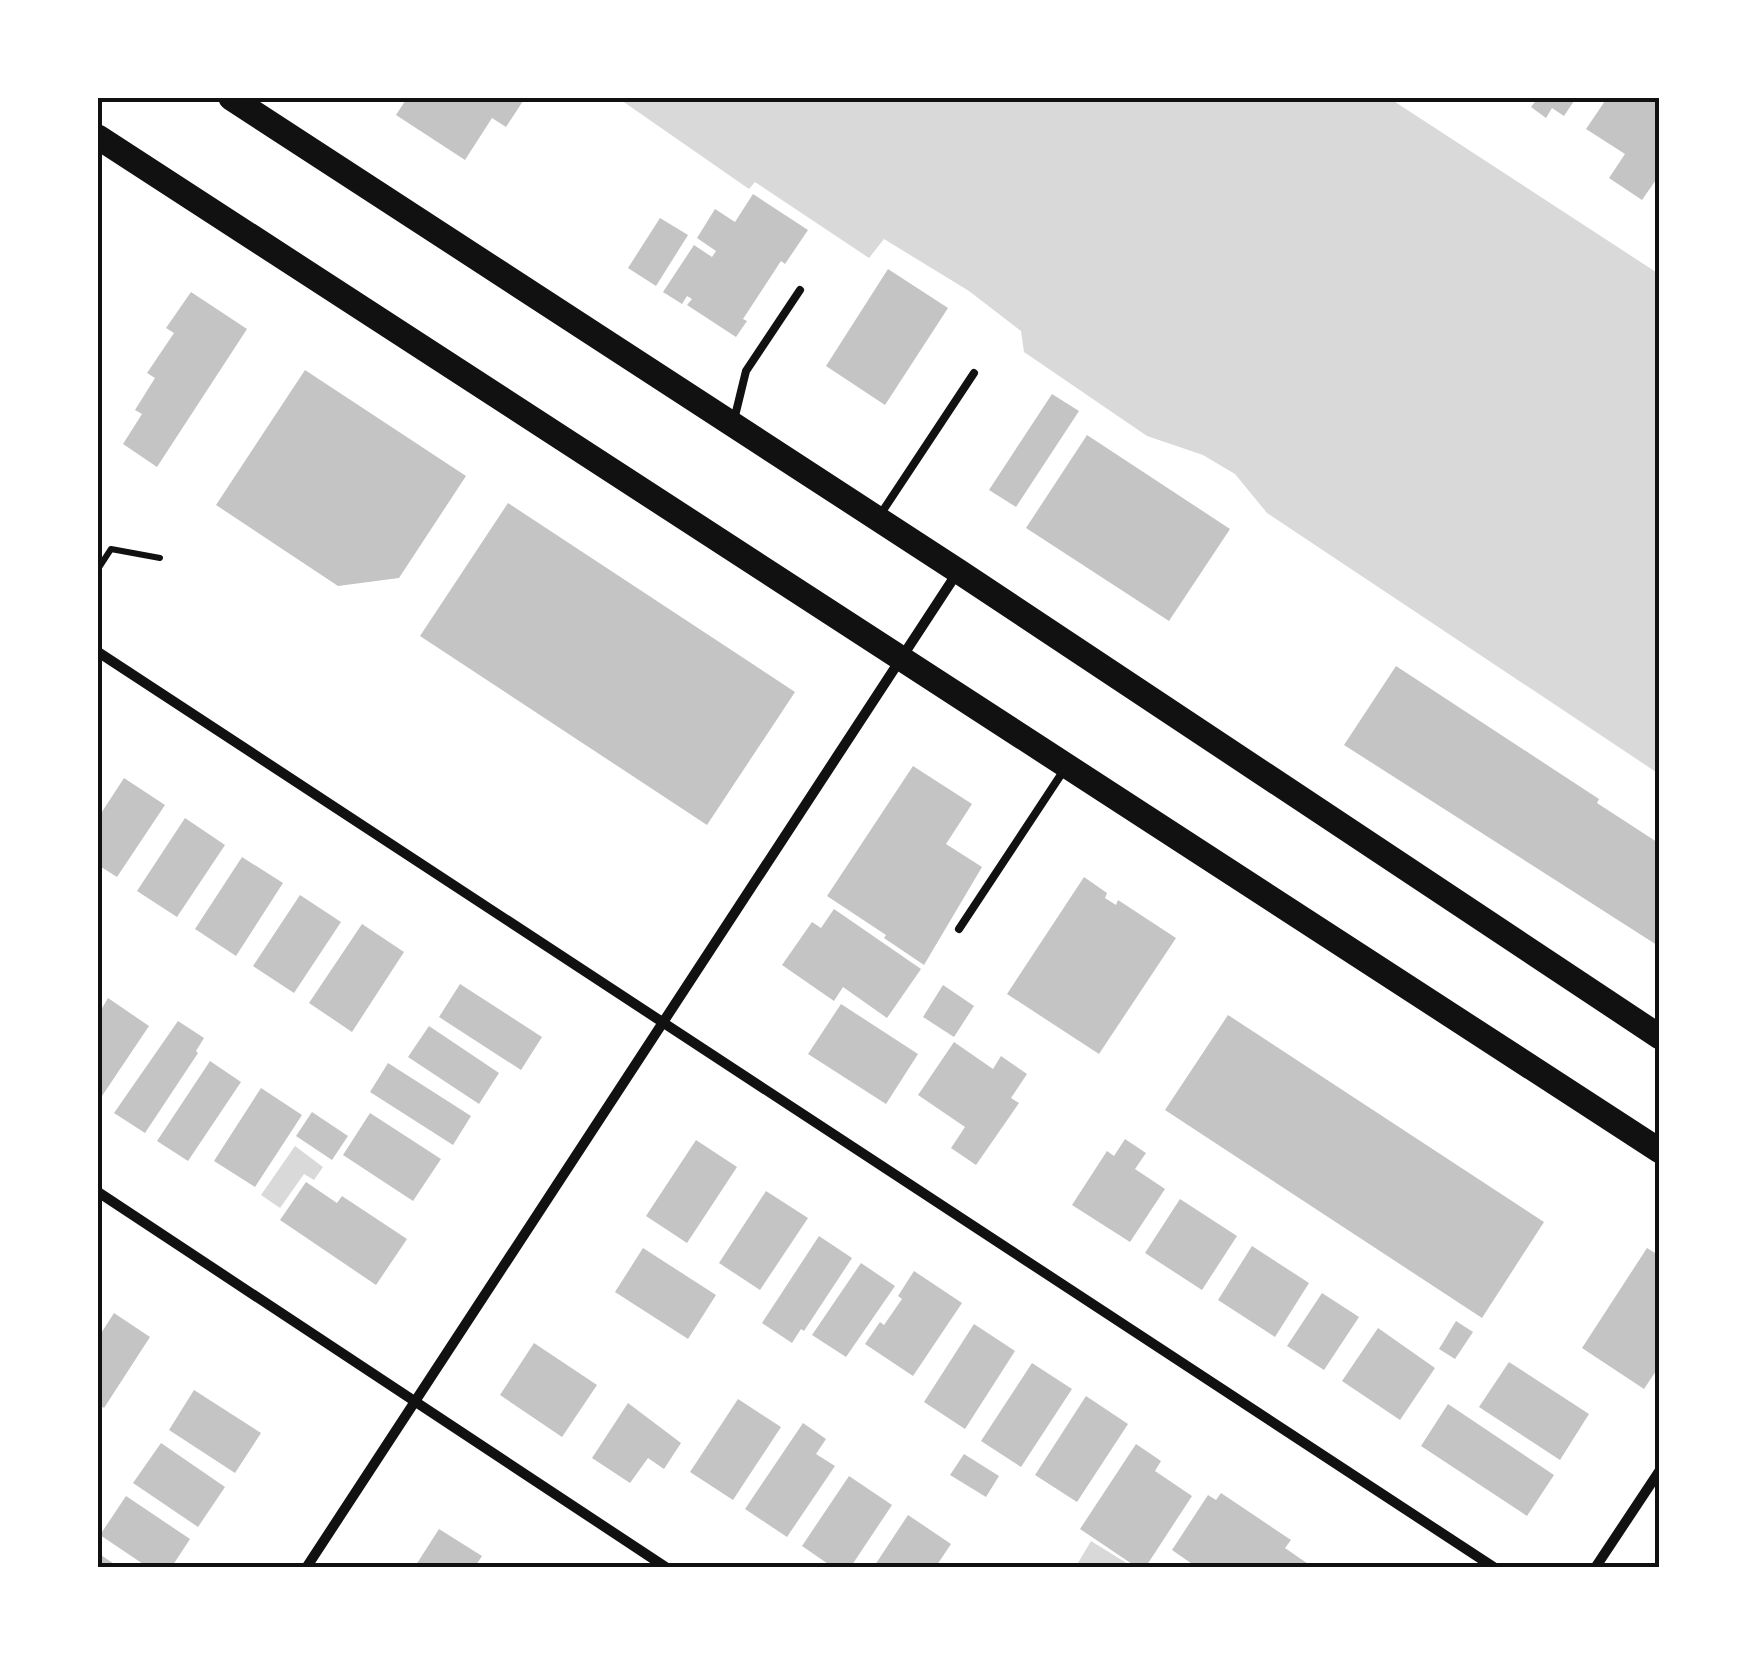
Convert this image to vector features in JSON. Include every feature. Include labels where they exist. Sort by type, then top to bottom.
[{"type":"main road","points":[[231,98],[958,571],[1660,1037]]},
{"type":"main road","points":[[98,137],[1660,1151]]},
{"type":"street","points":[[306,1568],[958,571]]},
{"type":"street","points":[[98,652],[1494,1568]]},
{"type":"street","points":[[98,1192],[667,1568]]},
{"type":"street","points":[[1596,1568],[1660,1470]]},
{"type":"lane","points":[[733,425],[746,371],[800,290]]},
{"type":"lane","points":[[877,518],[974,373]]},
{"type":"lane","points":[[959,929],[1068,764]]},
{"type":"path","points":[[98,569],[111,549],[160,558]]},
{"type":"shaded area","points":[[618,98],[1389,98],[1659,274],[1659,774],[1267,513],[1235,474],[1203,455],[1147,436],[1024,352],[1021,331],[969,291],[884,239],[869,258],[755,182],[749,189]]},
{"type":"shaded area","points":[[295,1146],[323,1167],[314,1180],[304,1174],[280,1208],[261,1195]]},
{"type":"shaded area","points":[[1091,1541],[1133,1567],[1084,1567],[1078,1563]]},
{"type":"building","points":[[407,98],[525,98],[506,127],[492,118],[465,160],[396,115]]},
{"type":"building","points":[[1538,98],[1576,98],[1564,116],[1552,108],[1546,118],[1531,107]]},
{"type":"building","points":[[1607,98],[1660,98],[1660,174],[1642,200],[1609,178],[1625,154],[1586,129]]},
{"type":"building","points":[[753,194],[808,230],[785,264],[781,261],[743,319],[747,321],[736,337],[687,305],[692,299],[687,296],[682,304],[663,292],[694,245],[712,257],[716,251],[697,238],[715,209],[735,222]]},
{"type":"building","points":[[660,218],[688,235],[656,286],[628,268]]},
{"type":"building","points":[[888,269],[948,308],[885,405],[826,366]]},
{"type":"building","points":[[191,292],[247,329],[157,467],[123,444],[142,414],[135,410],[155,378],[147,373],[174,333],[166,328]]},
{"type":"building","points":[[305,370],[466,476],[399,578],[338,586],[216,505]]},
{"type":"building","points":[[1052,394],[1079,411],[1016,507],[989,490]]},
{"type":"building","points":[[1087,435],[1230,529],[1169,621],[1026,528]]},
{"type":"building","points":[[508,503],[795,692],[707,825],[420,636]]},
{"type":"building","points":[[1396,666],[1599,799],[1597,803],[1660,844],[1660,947],[1344,745]]},
{"type":"building","points":[[913,766],[972,804],[946,844],[982,867],[924,965],[827,896]]},
{"type":"building","points":[[124,778],[165,805],[117,877],[98,865],[98,818]]},
{"type":"building","points":[[185,818],[225,845],[177,917],[137,891]]},
{"type":"building","points":[[242,857],[283,883],[236,956],[195,929]]},
{"type":"building","points":[[1084,877],[1107,893],[1105,898],[1116,905],[1118,900],[1176,938],[1099,1054],[1007,994]]},
{"type":"building","points":[[300,895],[341,922],[294,993],[253,966]]},
{"type":"building","points":[[834,909],[921,969],[887,1018],[843,987],[834,1001],[782,965],[812,922],[821,928]]},
{"type":"building","points":[[362,924],[404,952],[352,1032],[309,1003]]},
{"type":"building","points":[[460,984],[542,1037],[521,1070],[439,1017]]},
{"type":"building","points":[[943,985],[974,1006],[954,1037],[923,1017]]},
{"type":"building","points":[[108,998],[149,1026],[102,1096],[98,1093],[98,1015]]},
{"type":"building","points":[[841,1004],[918,1054],[886,1104],[808,1054]]},
{"type":"building","points":[[1228,1015],[1544,1222],[1482,1318],[1165,1110]]},
{"type":"building","points":[[178,1021],[204,1038],[145,1133],[114,1113]]},
{"type":"building","points":[[429,1026],[499,1073],[479,1104],[408,1057]]},
{"type":"building","points":[[954,1042],[993,1069],[1001,1056],[1027,1074],[1011,1098],[1019,1103],[976,1165],[951,1148],[965,1127],[918,1095]]},
{"type":"building","points":[[210,1061],[241,1082],[188,1161],[157,1141]]},
{"type":"building","points":[[388,1063],[471,1116],[453,1145],[370,1092]]},
{"type":"building","points":[[261,1088],[302,1115],[255,1187],[214,1161]]},
{"type":"building","points":[[312,1112],[348,1136],[332,1160],[296,1136]]},
{"type":"building","points":[[370,1113],[441,1159],[413,1201],[343,1155]]},
{"type":"building","points":[[1125,1139],[1146,1153],[1135,1169],[1165,1189],[1130,1242],[1072,1205],[1107,1151],[1114,1156]]},
{"type":"building","points":[[696,1140],[737,1167],[687,1243],[646,1216]]},
{"type":"building","points":[[306,1182],[337,1203],[342,1196],[407,1239],[376,1285],[280,1220]]},
{"type":"building","points":[[766,1191],[808,1218],[760,1290],[719,1263]]},
{"type":"building","points":[[1180,1199],[1237,1236],[1202,1290],[1145,1253]]},
{"type":"building","points":[[819,1236],[852,1258],[792,1343],[762,1323]]},
{"type":"building","points":[[1252,1246],[1309,1283],[1275,1337],[1218,1300]]},
{"type":"building","points":[[643,1248],[716,1295],[688,1339],[615,1292]]},
{"type":"building","points":[[1647,1248],[1660,1256],[1660,1365],[1644,1389],[1582,1348]]},
{"type":"building","points":[[861,1263],[895,1286],[846,1357],[812,1335]]},
{"type":"building","points":[[914,1271],[962,1303],[913,1376],[865,1344],[902,1299],[898,1296]]},
{"type":"building","points":[[1322,1293],[1359,1317],[1324,1370],[1287,1346]]},
{"type":"building","points":[[114,1313],[150,1337],[104,1408],[98,1404],[98,1338]]},
{"type":"building","points":[[1456,1321],[1473,1332],[1455,1359],[1439,1349]]},
{"type":"building","points":[[974,1324],[1015,1351],[965,1429],[924,1402]]},
{"type":"building","points":[[1378,1328],[1435,1368],[1400,1420],[1342,1381]]},
{"type":"building","points":[[534,1343],[597,1385],[562,1437],[500,1395]]},
{"type":"building","points":[[1509,1362],[1589,1414],[1560,1460],[1479,1407]]},
{"type":"building","points":[[1032,1363],[1072,1389],[1021,1467],[981,1441]]},
{"type":"building","points":[[194,1390],[261,1433],[235,1473],[169,1430]]},
{"type":"building","points":[[1086,1396],[1128,1424],[1077,1502],[1035,1475]]},
{"type":"building","points":[[738,1399],[781,1427],[733,1500],[690,1472]]},
{"type":"building","points":[[628,1403],[681,1443],[664,1469],[648,1458],[630,1483],[592,1458]]},
{"type":"building","points":[[1448,1404],[1554,1475],[1527,1516],[1421,1446]]},
{"type":"building","points":[[803,1423],[826,1439],[816,1454],[835,1466],[787,1537],[745,1509]]},
{"type":"building","points":[[161,1443],[225,1487],[198,1527],[133,1483]]},
{"type":"building","points":[[1136,1444],[1161,1461],[1155,1471],[1192,1496],[1145,1568],[1138,1568],[1080,1529]]},
{"type":"building","points":[[964,1454],[999,1476],[986,1497],[950,1475]]},
{"type":"building","points":[[849,1476],[892,1505],[850,1568],[834,1568],[802,1546]]},
{"type":"building","points":[[1221,1493],[1291,1540],[1285,1548],[1314,1568],[1198,1568],[1172,1550],[1208,1495],[1216,1500]]},
{"type":"building","points":[[126,1496],[190,1539],[171,1568],[149,1568],[100,1535]]},
{"type":"building","points":[[908,1515],[951,1544],[935,1568],[873,1568]]},
{"type":"building","points":[[439,1529],[482,1556],[474,1568],[414,1568]]},
{"type":"building","points":[[98,1553],[120,1568],[98,1568]]}]
